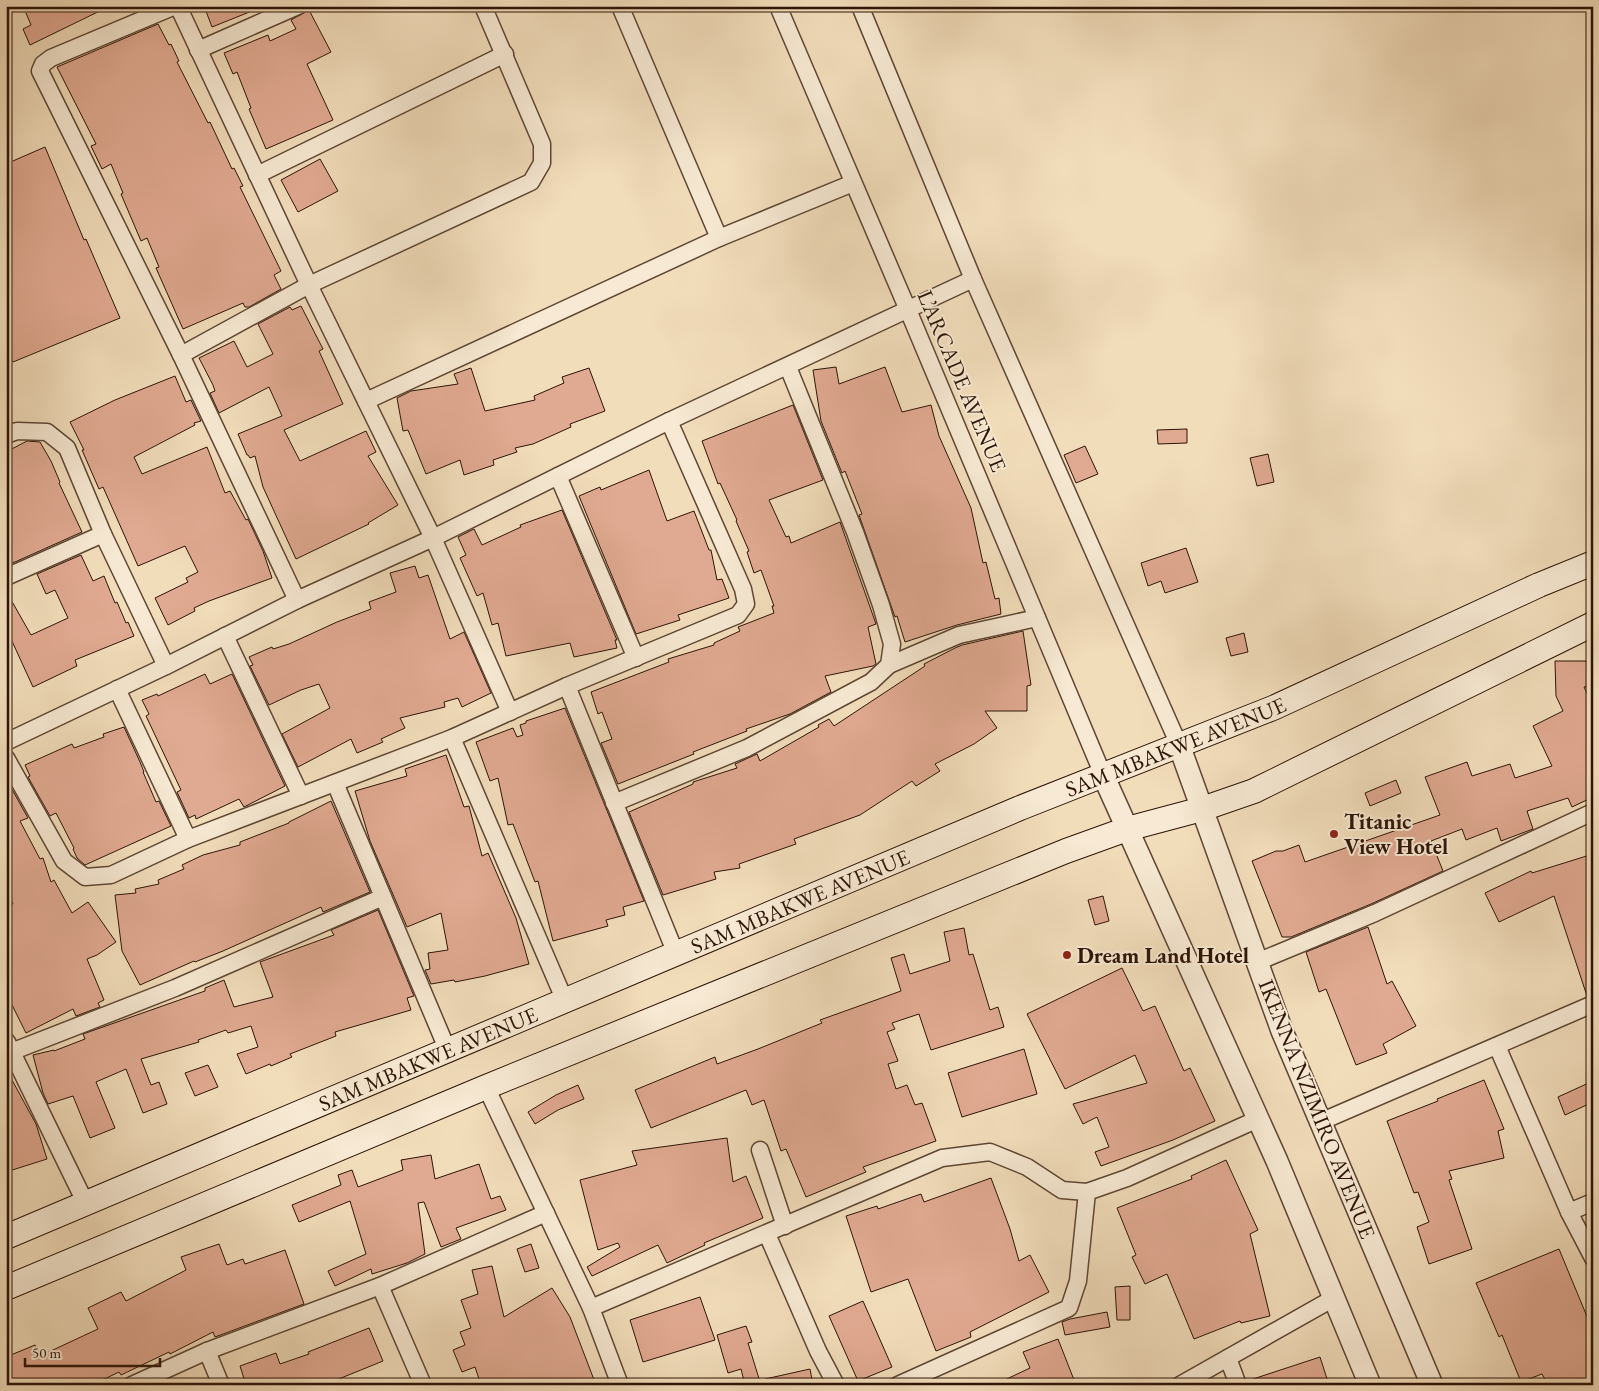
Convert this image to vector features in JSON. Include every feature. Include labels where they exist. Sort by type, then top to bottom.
[{"type":"main road","name":"SAM MBAKWE AVENUE","points":[[6,1237],[1020,808],[1273,708],[1530,589],[1593,563]]},
{"type":"main road","points":[[6,1288],[486,1087],[1066,851],[1127,829],[1202,809],[1254,791],[1593,624]]},
{"type":"street","points":[[297,600],[180,355],[40,71],[43,64],[51,58],[176,6],[309,285],[433,538],[510,712]]},
{"type":"street","points":[[198,50],[298,6]]},
{"type":"street","points":[[180,355],[309,285],[531,182],[542,163],[542,144],[483,6]]},
{"type":"street","points":[[620,6],[719,238]]},
{"type":"street","name":"L’ARCADE AVENUE","points":[[778,6],[1103,775]]},
{"type":"street","points":[[860,6],[973,279],[1179,745]]},
{"type":"street","points":[[257,175],[505,54]]},
{"type":"street","points":[[366,401],[719,238],[854,183]]},
{"type":"street","points":[[6,742],[166,666],[297,600],[433,538],[669,421],[973,279]]},
{"type":"street","points":[[788,367],[855,532],[881,605],[892,644],[889,665]]},
{"type":"street","points":[[6,758],[64,861],[85,877],[111,875],[188,839],[452,738],[567,686],[738,615],[746,604],[743,589],[669,421]]},
{"type":"street","points":[[6,435],[17,431],[48,432],[68,448],[103,534],[166,666]]},
{"type":"street","points":[[558,476],[636,658]]},
{"type":"street","points":[[6,577],[103,534]]},
{"type":"street","points":[[614,803],[747,748],[871,682],[889,665],[959,635],[1037,618]]},
{"type":"street","points":[[225,636],[301,796]]},
{"type":"street","points":[[567,686],[676,954]]},
{"type":"street","points":[[117,689],[188,839]]},
{"type":"street","points":[[452,738],[565,1001]]},
{"type":"street","name":"IKENNA NZIMIRO AVENUE","points":[[1179,745],[1282,1031],[1432,1385]]},
{"type":"street","points":[[1103,775],[1258,1119],[1370,1385]]},
{"type":"street","points":[[335,783],[448,1051]]},
{"type":"street","points":[[1257,962],[1375,913],[1593,812]]},
{"type":"street","points":[[86,1204],[9,1047],[176,988],[383,897]]},
{"type":"street","points":[[1320,1122],[1593,1004]]},
{"type":"street","points":[[1497,1046],[1569,1212],[1593,1258]]},
{"type":"street","points":[[486,1087],[591,1308],[620,1385]]},
{"type":"street","points":[[591,1308],[942,1158],[990,1152],[1026,1167],[1062,1190],[1087,1192],[1127,1178],[1258,1119]]},
{"type":"street","points":[[760,1150],[785,1226]]},
{"type":"street","points":[[898,1385],[1069,1308],[1078,1281],[1087,1192]]},
{"type":"street","points":[[1569,1212],[1593,1202]]},
{"type":"street","points":[[132,1385],[207,1351],[380,1286],[546,1213]]},
{"type":"street","points":[[767,1234],[818,1350],[836,1385]]},
{"type":"street","points":[[380,1286],[423,1385]]},
{"type":"street","points":[[1180,1385],[1334,1298]]},
{"type":"street","points":[[207,1351],[221,1385]]},
{"type":"street","points":[[1228,1358],[1238,1385]]},
{"type":"building","points":[[23,6],[110,6],[30,45],[23,29],[31,25]]},
{"type":"building","points":[[204,6],[262,6],[262,7],[212,27]]},
{"type":"building","points":[[309,10],[331,52],[307,64],[333,120],[266,149],[249,109],[251,108],[237,72],[233,74],[224,53],[268,35],[270,41],[296,29],[291,20]]},
{"type":"building","points":[[158,24],[169,45],[171,44],[179,61],[177,62],[208,123],[210,122],[232,169],[234,168],[243,186],[240,187],[281,271],[274,275],[281,289],[249,307],[245,307],[243,303],[183,329],[156,268],[159,267],[147,238],[141,241],[121,194],[123,193],[111,164],[102,169],[91,146],[96,144],[57,67]]},
{"type":"building","points":[[45,147],[84,240],[86,239],[120,318],[13,362],[6,346],[6,164]]},
{"type":"building","points":[[320,159],[338,191],[298,212],[281,180]]},
{"type":"building","points":[[301,306],[323,349],[319,351],[343,404],[284,430],[300,461],[366,431],[376,452],[368,456],[398,505],[369,524],[296,559],[263,487],[255,456],[250,458],[247,455],[238,434],[282,416],[269,387],[219,413],[210,393],[215,391],[213,385],[199,358],[234,341],[247,367],[273,354],[258,324],[290,307],[292,310]]},
{"type":"building","points":[[836,367],[839,384],[885,367],[902,412],[931,405],[939,436],[971,508],[983,563],[986,562],[995,599],[999,598],[1001,614],[957,625],[905,642],[859,515],[862,514],[845,471],[842,473],[821,421],[813,370]]},
{"type":"building","points":[[471,368],[485,411],[535,400],[534,396],[564,383],[562,377],[589,368],[605,411],[570,424],[571,427],[533,444],[515,448],[517,452],[493,460],[494,465],[464,475],[460,460],[426,474],[408,430],[403,431],[397,398],[411,391],[458,384],[454,374]]},
{"type":"building","points":[[175,376],[186,402],[191,400],[201,421],[194,423],[195,425],[134,457],[142,474],[207,447],[225,493],[230,491],[246,520],[248,519],[263,551],[272,578],[209,601],[194,608],[195,611],[168,625],[155,598],[188,582],[186,578],[198,572],[185,546],[138,566],[103,487],[99,489],[82,450],[84,450],[70,422],[115,400]]},
{"type":"building","points":[[793,405],[823,480],[769,500],[786,537],[789,536],[791,543],[840,522],[876,624],[868,627],[876,664],[825,676],[831,692],[790,714],[746,729],[747,731],[693,752],[694,754],[618,784],[601,743],[612,739],[602,712],[598,714],[591,692],[669,662],[668,659],[714,645],[714,643],[740,631],[738,627],[774,613],[772,606],[774,606],[761,570],[754,573],[747,552],[749,551],[737,520],[720,483],[718,484],[702,441]]},
{"type":"building","points":[[1187,429],[1187,443],[1158,444],[1157,430]]},
{"type":"building","points":[[27,441],[40,442],[51,461],[82,532],[15,562],[6,564],[6,452]]},
{"type":"building","points":[[1085,446],[1098,474],[1076,483],[1064,455]]},
{"type":"building","points":[[1268,454],[1274,482],[1257,486],[1250,458]]},
{"type":"building","points":[[649,470],[667,521],[694,511],[709,550],[711,550],[717,580],[722,579],[729,598],[678,615],[680,620],[636,634],[579,496],[600,487],[601,490]]},
{"type":"building","points":[[562,510],[617,640],[615,640],[617,648],[574,657],[570,643],[506,656],[498,623],[492,625],[483,593],[477,596],[460,558],[466,555],[458,537],[474,529],[482,545],[521,527],[520,525]]},
{"type":"building","points":[[1186,548],[1198,582],[1165,593],[1161,581],[1148,586],[1141,563]]},
{"type":"building","points":[[81,555],[93,581],[104,576],[115,603],[117,602],[134,636],[75,660],[77,666],[33,687],[11,639],[6,642],[6,591],[31,635],[68,618],[55,590],[46,594],[37,574]]},
{"type":"building","points":[[415,566],[419,578],[428,575],[450,639],[464,632],[491,693],[462,707],[458,698],[444,702],[445,707],[400,718],[405,728],[381,739],[383,742],[357,753],[351,739],[298,767],[282,734],[330,708],[319,684],[269,705],[250,666],[253,665],[249,657],[272,647],[273,649],[289,644],[371,609],[369,602],[396,592],[390,573]]},
{"type":"building","points":[[1023,631],[1031,685],[1027,686],[1027,711],[985,711],[997,728],[974,744],[935,764],[940,771],[916,786],[912,781],[860,815],[794,839],[796,844],[739,864],[740,868],[714,872],[716,879],[663,895],[629,812],[693,784],[693,782],[737,768],[735,764],[757,754],[760,761],[819,727],[818,725],[829,719],[834,726],[925,666],[924,664],[955,648]]},
{"type":"building","points":[[1244,633],[1248,652],[1231,656],[1226,638]]},
{"type":"building","points":[[1555,661],[1593,661],[1593,686],[1584,687],[1593,705],[1593,797],[1572,807],[1568,798],[1527,811],[1533,829],[1501,841],[1497,828],[1466,840],[1462,829],[1431,841],[1443,871],[1371,904],[1291,937],[1282,937],[1252,861],[1276,851],[1283,851],[1299,845],[1305,862],[1440,815],[1425,777],[1467,762],[1472,776],[1510,764],[1515,778],[1552,766],[1533,726],[1563,711],[1556,696]]},
{"type":"building","points":[[205,674],[210,684],[232,674],[285,786],[244,807],[239,799],[196,819],[195,815],[189,818],[177,792],[181,790],[146,716],[149,714],[142,700],[157,694],[158,696]]},
{"type":"building","points":[[565,708],[644,901],[623,907],[625,915],[606,920],[608,926],[553,941],[538,881],[535,882],[513,824],[508,825],[498,778],[490,781],[476,742],[513,728],[517,737],[523,735],[520,725],[526,723],[526,721]]},
{"type":"building","points":[[124,727],[156,802],[159,801],[171,826],[85,865],[77,858],[74,848],[56,813],[50,816],[28,777],[30,776],[25,765],[72,744],[74,748],[104,737],[103,734]]},
{"type":"building","points":[[446,755],[464,807],[469,806],[482,856],[488,853],[516,918],[529,964],[485,976],[455,982],[454,980],[431,984],[425,970],[430,969],[428,953],[448,950],[441,913],[407,927],[370,841],[355,791],[407,776],[405,769]]},
{"type":"building","points":[[1396,780],[1401,793],[1370,806],[1365,793]]},
{"type":"building","points":[[9,784],[28,818],[20,821],[40,859],[43,858],[51,882],[54,880],[72,913],[88,902],[116,942],[97,955],[87,959],[104,1000],[98,1003],[100,1007],[76,1016],[73,1009],[26,1033],[6,993],[6,906],[13,904],[6,885],[6,843],[12,839],[6,827],[6,785]]},
{"type":"building","points":[[331,801],[370,892],[323,912],[321,907],[223,951],[194,961],[140,985],[122,951],[115,895],[136,893],[135,889],[159,884],[158,880],[184,869],[182,865],[203,855],[240,845],[240,842],[289,823]]},
{"type":"building","points":[[1593,854],[1593,994],[1587,996],[1554,896],[1499,922],[1485,893],[1531,871],[1532,873]]},
{"type":"building","points":[[1103,896],[1109,921],[1095,925],[1088,900]]},
{"type":"building","points":[[378,910],[414,996],[407,998],[411,1010],[335,1032],[336,1036],[290,1054],[292,1057],[246,1074],[237,1054],[258,1047],[251,1026],[228,1033],[226,1030],[198,1040],[199,1042],[141,1059],[151,1085],[159,1082],[167,1104],[143,1113],[126,1069],[96,1082],[115,1128],[90,1138],[73,1096],[48,1104],[43,1093],[33,1055],[54,1051],[85,1039],[83,1034],[205,991],[205,988],[224,980],[234,1007],[273,997],[260,962],[334,935],[331,930]]},
{"type":"building","points":[[1368,927],[1387,984],[1392,981],[1416,1026],[1383,1044],[1387,1053],[1356,1065],[1326,989],[1319,992],[1306,952]]},
{"type":"building","points":[[964,928],[969,955],[973,954],[990,1010],[998,1007],[1004,1027],[931,1050],[919,1014],[892,1023],[895,1029],[887,1032],[898,1061],[888,1064],[896,1089],[907,1085],[915,1105],[922,1103],[936,1141],[863,1167],[866,1172],[806,1197],[786,1149],[781,1151],[764,1100],[752,1105],[746,1090],[651,1128],[635,1090],[715,1057],[717,1064],[758,1049],[822,1023],[820,1020],[901,991],[891,958],[904,954],[910,974],[950,961],[944,932]]},
{"type":"building","points":[[1122,968],[1143,1011],[1155,1006],[1184,1071],[1190,1068],[1215,1121],[1173,1140],[1101,1166],[1095,1152],[1109,1147],[1097,1117],[1083,1124],[1073,1104],[1147,1083],[1135,1055],[1065,1089],[1027,1014]]},
{"type":"building","points":[[1024,1049],[1037,1094],[962,1117],[948,1073]]},
{"type":"building","points":[[208,1065],[218,1087],[195,1096],[185,1073]]},
{"type":"building","points":[[6,1069],[36,1124],[47,1159],[6,1172]]},
{"type":"building","points":[[1484,1080],[1504,1129],[1498,1131],[1504,1158],[1449,1171],[1452,1179],[1449,1180],[1472,1249],[1429,1264],[1417,1227],[1429,1222],[1418,1192],[1414,1193],[1387,1121]]},
{"type":"building","points":[[1593,1081],[1593,1102],[1565,1115],[1558,1097]]},
{"type":"building","points":[[578,1085],[584,1099],[558,1110],[535,1124],[528,1112],[556,1095]]},
{"type":"building","points":[[727,1138],[733,1182],[746,1176],[763,1218],[704,1243],[705,1245],[667,1263],[658,1245],[592,1276],[587,1267],[620,1247],[618,1243],[598,1250],[580,1180],[637,1165],[632,1151]]},
{"type":"building","points":[[431,1155],[435,1179],[479,1164],[491,1199],[500,1196],[506,1210],[456,1228],[461,1239],[441,1247],[424,1202],[418,1203],[425,1254],[407,1263],[372,1274],[371,1269],[335,1286],[328,1271],[366,1254],[350,1201],[299,1222],[292,1205],[341,1185],[338,1175],[352,1170],[358,1187],[403,1170],[401,1160]]},
{"type":"building","points":[[1226,1160],[1258,1230],[1250,1234],[1270,1316],[1241,1323],[1240,1321],[1194,1339],[1167,1274],[1145,1284],[1132,1257],[1136,1255],[1117,1208],[1192,1179],[1191,1176]]},
{"type":"building","points":[[991,1178],[1010,1229],[1019,1261],[1030,1255],[1049,1292],[970,1332],[971,1337],[936,1351],[908,1279],[871,1292],[846,1216],[877,1206],[878,1209],[921,1194],[924,1202]]},
{"type":"building","points":[[219,1244],[227,1265],[243,1259],[245,1264],[285,1250],[304,1304],[215,1337],[213,1332],[170,1354],[169,1352],[121,1375],[119,1372],[92,1385],[6,1385],[6,1357],[35,1345],[40,1356],[98,1329],[88,1308],[121,1292],[126,1301],[186,1270],[181,1257]]},
{"type":"building","points":[[531,1244],[539,1268],[525,1272],[517,1249]]},
{"type":"building","points":[[1559,1249],[1593,1331],[1593,1385],[1548,1385],[1542,1374],[1521,1382],[1502,1335],[1499,1337],[1476,1283]]},
{"type":"building","points":[[492,1266],[504,1317],[552,1288],[570,1317],[596,1385],[481,1385],[475,1367],[462,1372],[453,1350],[465,1345],[460,1332],[471,1328],[461,1300],[478,1294],[472,1270]]},
{"type":"building","points":[[1130,1286],[1130,1320],[1117,1320],[1115,1287]]},
{"type":"building","points":[[700,1297],[715,1340],[643,1362],[630,1320]]},
{"type":"building","points":[[863,1301],[892,1367],[858,1381],[829,1316]]},
{"type":"building","points":[[1107,1312],[1110,1327],[1065,1335],[1062,1322]]},
{"type":"building","points":[[746,1326],[752,1342],[748,1343],[761,1385],[745,1385],[741,1369],[728,1373],[717,1335]]},
{"type":"building","points":[[369,1328],[383,1361],[324,1385],[246,1385],[240,1366],[276,1353],[280,1364],[309,1354],[308,1352]]},
{"type":"building","points":[[1058,1339],[1076,1385],[994,1385],[1030,1368],[1023,1352]]},
{"type":"building","points":[[1320,1357],[1329,1385],[1248,1385],[1247,1381]]},
{"type":"building","points":[[810,1369],[813,1385],[766,1385],[765,1379]]},
{"type":"place","name":"Titanic View Hotel","points":[[1334,834]]},
{"type":"place","name":"Dream Land Hotel","points":[[1067,955]]}]
